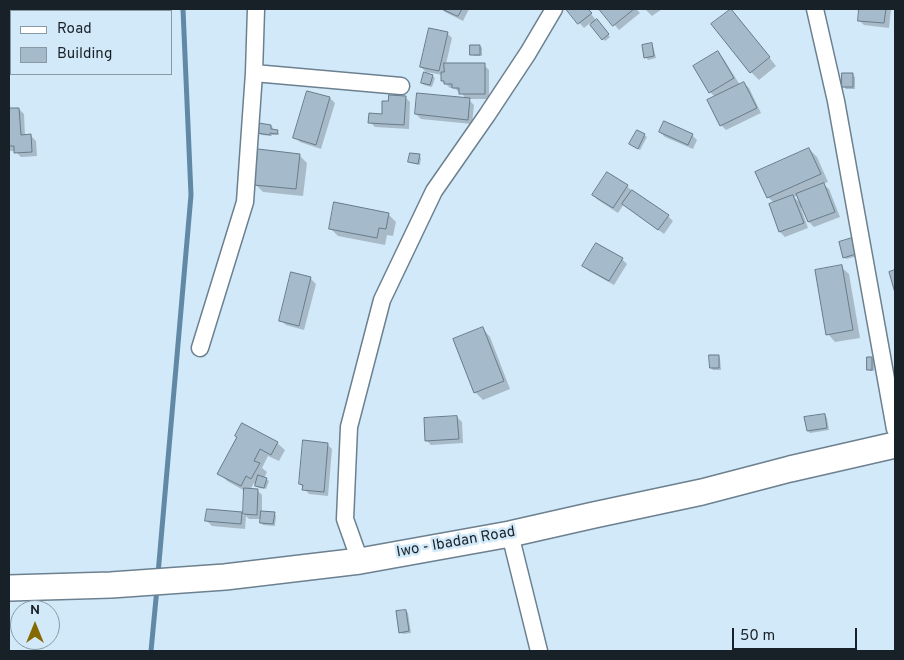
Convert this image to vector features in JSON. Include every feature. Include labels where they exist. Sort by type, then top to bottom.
[{"type":"main road","name":"Iwo - Ibadan Road","points":[[9,588],[111,585],[224,577],[360,561],[510,534],[702,492],[895,445]]},
{"type":"street","points":[[200,348],[245,202],[254,73],[256,9]]},
{"type":"street","points":[[360,561],[345,519],[349,426],[382,300],[434,191],[523,60],[554,9]]},
{"type":"street","points":[[816,9],[836,101],[895,429]]},
{"type":"street","points":[[254,73],[401,86]]},
{"type":"street","points":[[510,534],[539,651]]},
{"type":"building","points":[[442,9],[462,9],[458,16]]},
{"type":"building","points":[[566,9],[588,9],[592,13],[578,24]]},
{"type":"building","points":[[599,9],[634,9],[613,26]]},
{"type":"building","points":[[731,9],[770,57],[750,73],[711,24]]},
{"type":"building","points":[[859,9],[886,9],[884,23],[858,21]]},
{"type":"building","points":[[597,19],[609,34],[602,40],[590,25]]},
{"type":"building","points":[[429,28],[448,32],[439,71],[420,67]]},
{"type":"building","points":[[652,43],[654,56],[644,58],[642,45]]},
{"type":"building","points":[[470,45],[480,45],[480,55],[470,55]]},
{"type":"building","points":[[718,51],[734,78],[709,93],[693,66]]},
{"type":"building","points":[[444,63],[485,63],[485,94],[459,94],[459,88],[452,88],[452,84],[444,84],[444,81],[441,81],[441,72],[444,72]]},
{"type":"building","points":[[424,72],[433,75],[430,85],[421,83]]},
{"type":"building","points":[[842,73],[853,73],[853,87],[842,87]]},
{"type":"building","points":[[744,82],[757,108],[720,126],[707,100]]},
{"type":"building","points":[[307,91],[330,97],[316,145],[293,138]]},
{"type":"building","points":[[417,93],[470,98],[468,120],[415,114]]},
{"type":"building","points":[[389,95],[406,96],[404,125],[368,123],[369,113],[382,114],[382,101],[388,101]]},
{"type":"building","points":[[9,108],[19,108],[21,135],[31,134],[32,152],[14,153],[14,146],[9,146]]},
{"type":"building","points":[[664,121],[693,134],[688,145],[659,132]]},
{"type":"building","points":[[259,123],[271,125],[271,129],[278,130],[277,134],[257,133]]},
{"type":"building","points":[[637,130],[645,134],[638,149],[629,144]]},
{"type":"building","points":[[809,148],[821,174],[767,198],[755,172]]},
{"type":"building","points":[[258,149],[300,154],[296,189],[254,185]]},
{"type":"building","points":[[410,153],[420,154],[418,164],[408,162]]},
{"type":"building","points":[[607,172],[628,185],[613,208],[592,195]]},
{"type":"building","points":[[824,183],[835,212],[808,222],[796,194]]},
{"type":"building","points":[[632,190],[669,215],[658,230],[622,204]]},
{"type":"building","points":[[793,195],[804,223],[779,232],[769,204]]},
{"type":"building","points":[[334,202],[389,213],[386,229],[379,228],[377,238],[329,229]]},
{"type":"building","points":[[852,238],[856,254],[843,258],[839,242]]},
{"type":"building","points":[[596,243],[623,258],[609,281],[582,266]]},
{"type":"building","points":[[842,265],[853,330],[826,335],[815,270]]},
{"type":"building","points":[[895,270],[895,293],[889,272]]},
{"type":"building","points":[[291,272],[311,277],[299,326],[279,321]]},
{"type":"building","points":[[483,327],[504,381],[474,393],[453,339]]},
{"type":"building","points":[[709,355],[719,355],[719,368],[710,368]]},
{"type":"building","points":[[867,357],[872,357],[872,370],[867,370]]},
{"type":"building","points":[[825,414],[827,428],[807,431],[804,417]]},
{"type":"building","points":[[457,416],[459,439],[425,441],[424,418]]},
{"type":"building","points":[[242,423],[278,442],[271,455],[260,449],[254,461],[260,463],[251,479],[246,476],[241,486],[217,474],[237,437],[235,436]]},
{"type":"building","points":[[303,440],[328,443],[324,492],[302,490],[303,485],[299,484]]},
{"type":"building","points":[[258,475],[267,478],[264,488],[255,486]]},
{"type":"building","points":[[244,488],[258,489],[257,515],[243,514]]},
{"type":"building","points":[[207,509],[242,512],[241,524],[205,521]]},
{"type":"building","points":[[261,511],[275,512],[273,524],[260,523]]},
{"type":"building","points":[[406,610],[409,631],[399,633],[396,611]]},
{"type":"waterway","points":[[158,574],[191,195],[183,9]]},
{"type":"waterway","points":[[151,651],[157,588]]}]
